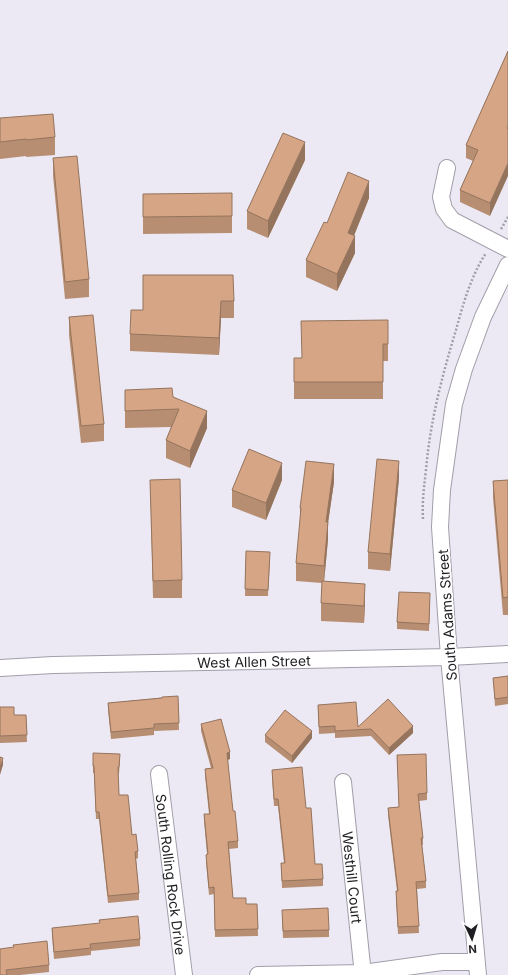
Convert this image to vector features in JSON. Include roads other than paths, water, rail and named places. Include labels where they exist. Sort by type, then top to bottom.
[{"type":"street","points":[[447,168],[441,197],[444,209],[452,220],[508,249]]},
{"type":"street","name":"South Adams Street","points":[[477,968],[449,657],[440,527],[442,490],[454,404],[464,369],[483,317],[508,265]]},
{"type":"street","name":"West Allen Street","points":[[0,668],[61,664],[449,657],[508,654]]},
{"type":"street","name":"South Rolling Rock Drive","points":[[159,774],[184,975]]},
{"type":"street","name":"Westhill Court","points":[[343,782],[363,974]]},
{"type":"street","points":[[258,975],[363,974],[442,962],[477,968]]}]
